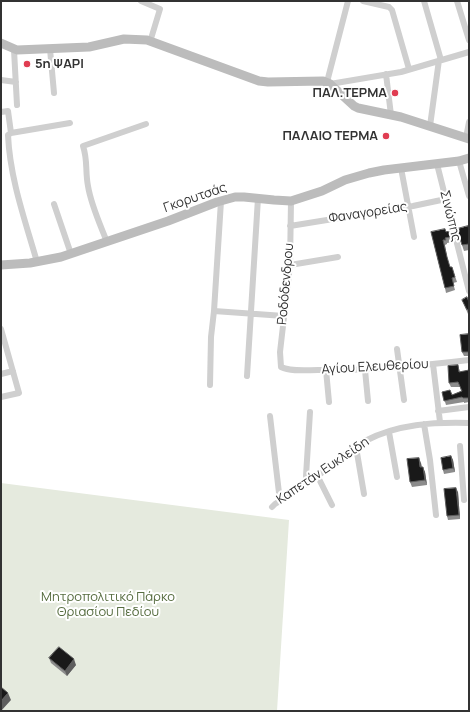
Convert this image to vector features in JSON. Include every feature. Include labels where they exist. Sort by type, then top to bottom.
[{"type":"street","points":[[141,1],[160,9],[150,42]]},
{"type":"street","points":[[329,83],[348,1]]},
{"type":"street","points":[[363,1],[390,8],[392,10],[409,69]]},
{"type":"street","points":[[390,8],[394,1]]},
{"type":"street","points":[[424,1],[440,60],[430,126]]},
{"type":"street","points":[[457,1],[469,40]]},
{"type":"street","points":[[1,43],[14,50],[50,49],[89,47],[124,39],[134,39],[150,42],[259,81],[323,81],[329,83],[358,108],[401,117],[468,138],[469,122]]},
{"type":"street","points":[[50,49],[54,93]]},
{"type":"street","points":[[14,50],[17,105]]},
{"type":"street","points":[[329,83],[409,69],[469,52]]},
{"type":"street","points":[[386,74],[391,115]]},
{"type":"street","points":[[1,80],[16,82]]},
{"type":"street","points":[[1,112],[8,111],[11,133],[8,135],[9,153],[13,180],[37,262]]},
{"type":"street","points":[[11,133],[70,123]]},
{"type":"street","points":[[107,242],[90,196],[86,155],[83,146],[146,124]]},
{"type":"street","name":"Γκορυτσάς","points":[[1,265],[37,262],[71,254],[221,201],[239,197],[290,200],[322,191],[354,177],[384,170],[459,161],[469,158]]},
{"type":"street","points":[[459,161],[469,196]]},
{"type":"street","name":"Σινώπης","points":[[437,164],[469,291]]},
{"type":"street","points":[[401,168],[414,237]]},
{"type":"street","points":[[247,376],[258,198]]},
{"type":"street","name":"Φαναγορείας","points":[[290,226],[409,207],[446,199]]},
{"type":"street","name":"Ροδόδενδρου","points":[[281,367],[280,352],[290,265],[290,200]]},
{"type":"street","points":[[210,384],[211,337],[221,201]]},
{"type":"street","points":[[54,204],[71,254]]},
{"type":"street","points":[[290,265],[338,256]]},
{"type":"street","points":[[214,311],[284,316]]},
{"type":"street","points":[[1,329],[19,393],[1,397]]},
{"type":"street","points":[[398,349],[404,400]]},
{"type":"street","name":"Αγίου Ελευθερίου","points":[[281,367],[296,370],[365,370],[469,360]]},
{"type":"street","points":[[433,364],[440,422]]},
{"type":"street","points":[[326,370],[329,402]]},
{"type":"street","points":[[365,370],[368,401]]},
{"type":"street","points":[[1,374],[13,371]]},
{"type":"street","points":[[438,412],[469,406]]},
{"type":"street","points":[[307,482],[306,476],[310,412]]},
{"type":"street","points":[[270,416],[279,493],[283,499]]},
{"type":"street","name":"Καπετάν Ευκλείδη","points":[[272,507],[356,446],[373,437],[408,426],[440,422],[469,422]]},
{"type":"street","points":[[424,424],[430,460],[436,515]]},
{"type":"street","points":[[389,432],[397,477]]},
{"type":"street","points":[[356,446],[364,494]]},
{"type":"street","points":[[460,446],[466,479],[464,500]]},
{"type":"street","points":[[317,475],[332,505]]},
{"type":"green space","name":"Μητροπολιτικό Πάρκο Θριασίου Πεδίου","points":[[1,483],[289,520],[277,711],[1,711]]},
{"type":"building","points":[[468,226],[469,244],[462,245],[457,229]]},
{"type":"building","points":[[445,229],[446,232],[449,231],[450,237],[443,240],[450,267],[452,267],[455,277],[452,278],[454,286],[445,288],[431,232]]},
{"type":"building","points":[[467,297],[469,309],[467,310],[462,300]]},
{"type":"building","points":[[469,334],[469,352],[462,352],[460,335]]},
{"type":"building","points":[[458,365],[459,372],[469,370],[469,398],[462,397],[444,401],[442,392],[450,390],[452,395],[462,391],[458,382],[449,383],[448,366]]},
{"type":"building","points":[[451,456],[453,468],[443,470],[441,458]]},
{"type":"building","points":[[419,458],[420,467],[423,467],[425,480],[410,482],[407,459]]},
{"type":"building","points":[[456,488],[459,515],[447,516],[444,489]]},
{"type":"building","points":[[59,647],[74,659],[65,671],[49,658]]},
{"type":"building","points":[[1,687],[8,693],[1,701]]},
{"type":"place","name":"5η ΨΑΡΙ","points":[[27,64]]},
{"type":"place","name":"ΠΑΛ.ΤΕΡΜΑ","points":[[395,93]]},
{"type":"place","name":"ΠΑΛΑΙΟ ΤΕΡΜΑ","points":[[386,136]]}]
